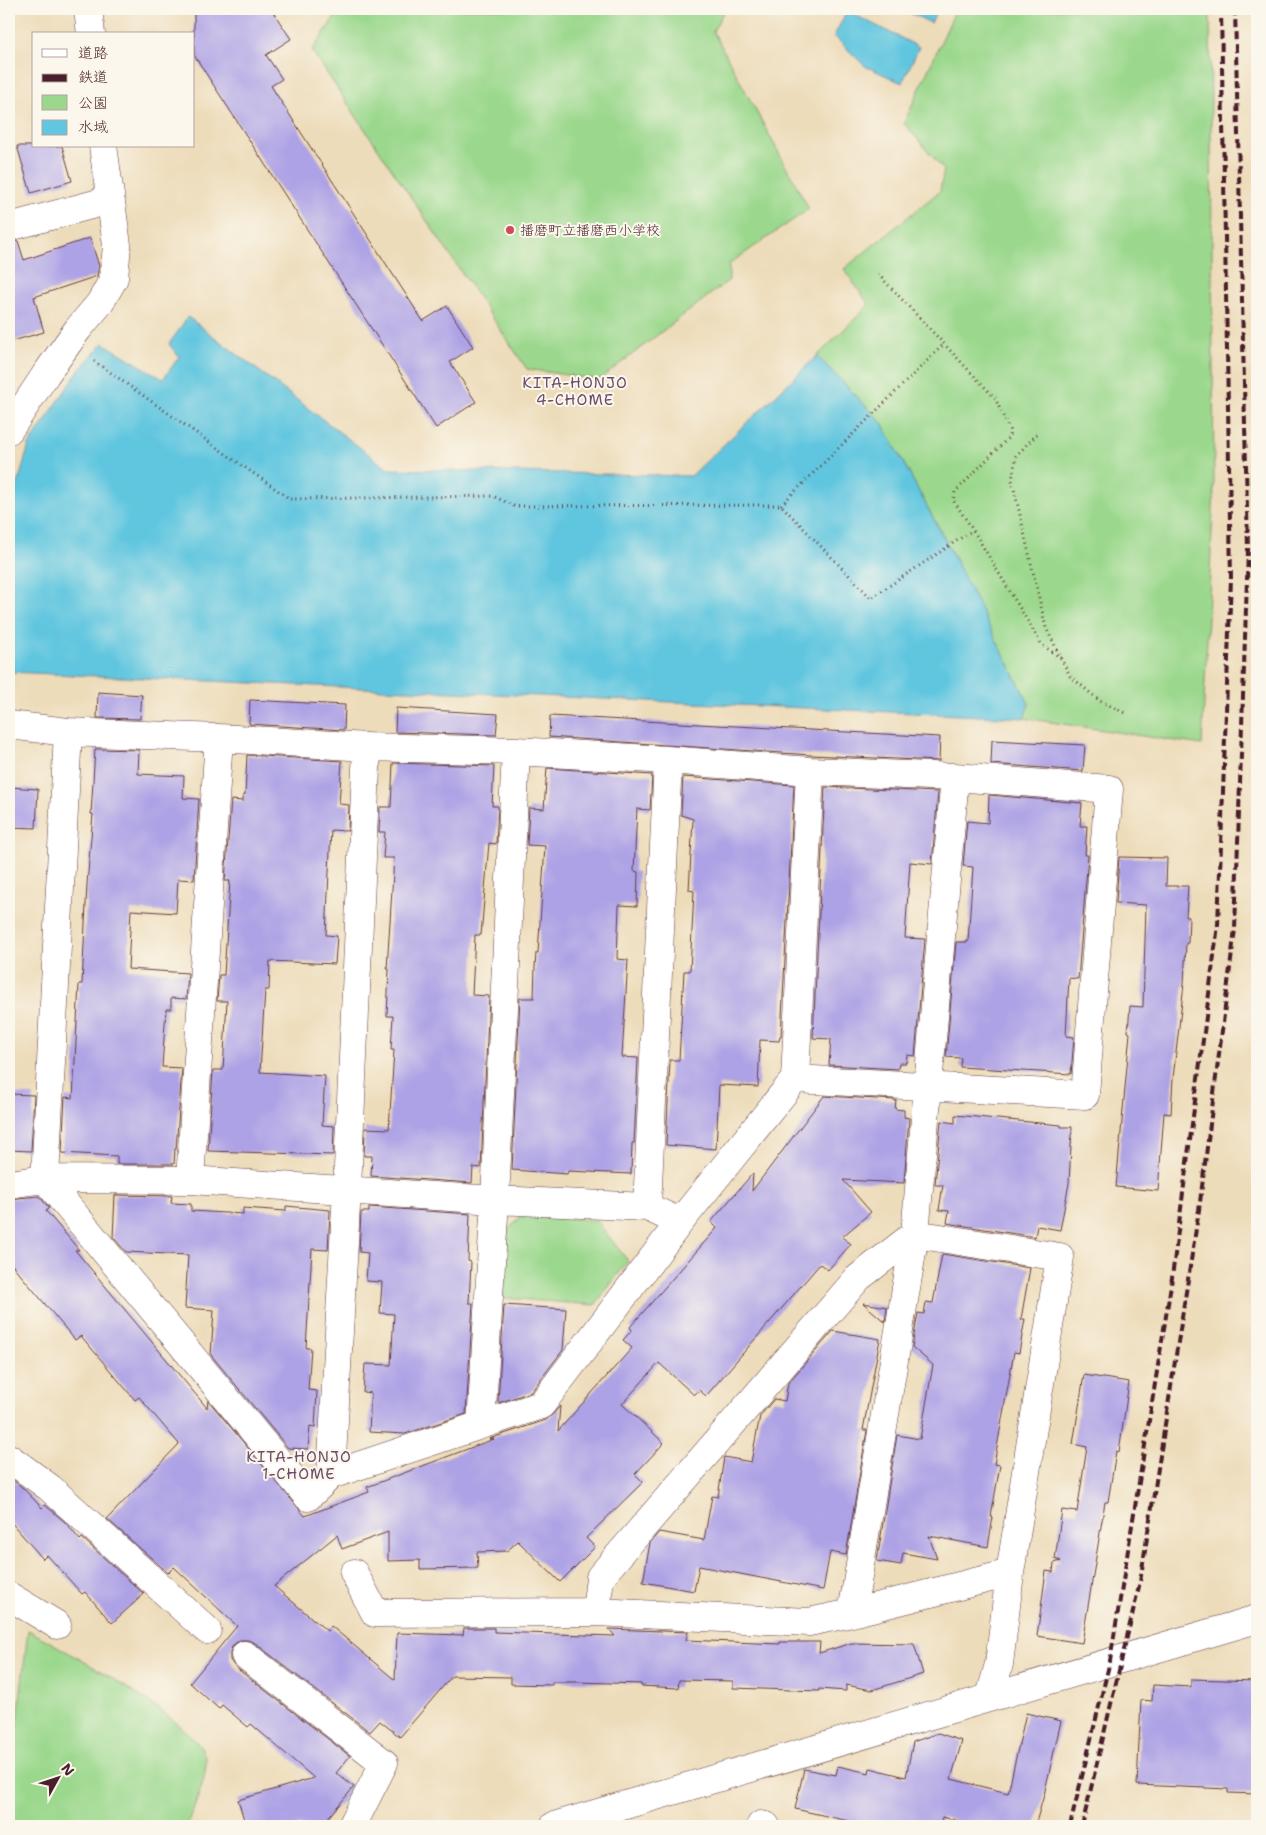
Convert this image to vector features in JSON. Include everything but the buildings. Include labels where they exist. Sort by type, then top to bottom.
[{"type":"street","points":[[88,9],[91,32]]},
{"type":"street","points":[[9,430],[78,328],[100,303],[114,278],[117,245],[103,148]]},
{"type":"street","points":[[9,227],[110,200]]},
{"type":"street","points":[[9,725],[68,732],[219,738],[367,747],[516,751],[810,770],[955,777],[1109,789],[1084,1095],[795,1079]]},
{"type":"street","points":[[68,732],[45,1179],[308,1496],[331,1476],[541,1406],[680,1222],[795,1079],[810,770]]},
{"type":"street","points":[[190,1180],[219,738]]},
{"type":"street","points":[[331,1476],[348,1190],[367,747]]},
{"type":"street","points":[[481,1425],[495,1200],[516,751]]},
{"type":"street","points":[[647,1207],[668,760]]},
{"type":"street","points":[[852,1613],[915,1234],[955,777]]},
{"type":"street","points":[[9,1184],[45,1179],[190,1180],[495,1200],[647,1207],[680,1222]]},
{"type":"street","points":[[596,1612],[600,1577],[858,1278],[915,1234],[1060,1257],[1010,1573],[999,1664],[990,1696]]},
{"type":"street","points":[[9,1458],[50,1488],[207,1630]]},
{"type":"street","points":[[354,1573],[375,1613],[596,1612],[808,1622],[852,1613],[1010,1573]]},
{"type":"street","points":[[9,1596],[57,1625]]},
{"type":"street","points":[[554,1826],[990,1696],[1257,1619]]},
{"type":"street","points":[[244,1655],[384,1763],[352,1826]]},
{"type":"street","points":[[761,1826],[766,1826]]},
{"type":"path","points":[[878,274],[995,398],[1010,431],[1009,437],[955,492],[953,500],[1042,645],[1061,658]]},
{"type":"path","points":[[89,357],[290,499],[493,496],[514,506],[781,505],[944,344]]},
{"type":"path","points":[[1037,434],[1016,456],[1012,480],[1046,628],[1070,676],[1100,701],[1125,713]]},
{"type":"path","points":[[781,505],[871,598],[973,530]]},
{"type":"green space","points":[[340,9],[725,9],[713,31],[809,209],[729,264],[729,280],[599,380],[527,369],[312,51]]},
{"type":"green space","points":[[956,9],[1210,9],[1214,488],[1202,745],[1024,718],[1029,704],[943,536],[882,423],[817,356],[869,305],[844,269],[940,191],[944,170],[904,123]]},
{"type":"green space","points":[[521,1216],[596,1220],[628,1261],[595,1305],[503,1298],[505,1233]]},
{"type":"green space","points":[[28,1630],[127,1688],[179,1725],[197,1743],[205,1757],[205,1774],[187,1826],[9,1826],[9,1796]]},
{"type":"water","points":[[901,9],[938,9],[931,23]]},
{"type":"water","points":[[847,11],[919,47],[902,83],[865,66],[834,36]]},
{"type":"water","points":[[188,317],[388,469],[691,476],[817,356],[882,423],[943,536],[1029,704],[1024,718],[9,672],[9,514],[29,445],[79,370],[103,343],[163,379],[179,357],[169,344]]},
{"type":"railway","points":[[1070,1826],[1110,1661],[1171,1285],[1218,925],[1231,578],[1221,9]]},
{"type":"railway","points":[[1082,1826],[1140,1582],[1199,1210],[1235,929],[1248,550],[1235,9]]},
{"type":"place","name":"播磨町立播磨西小学校","points":[[510,230]]},
{"type":"district","name":"KITA-HONJO 4-CHOME","points":[[575,392]]},
{"type":"district","name":"KITA-HONJO 1-CHOME","points":[[299,1466]]}]
